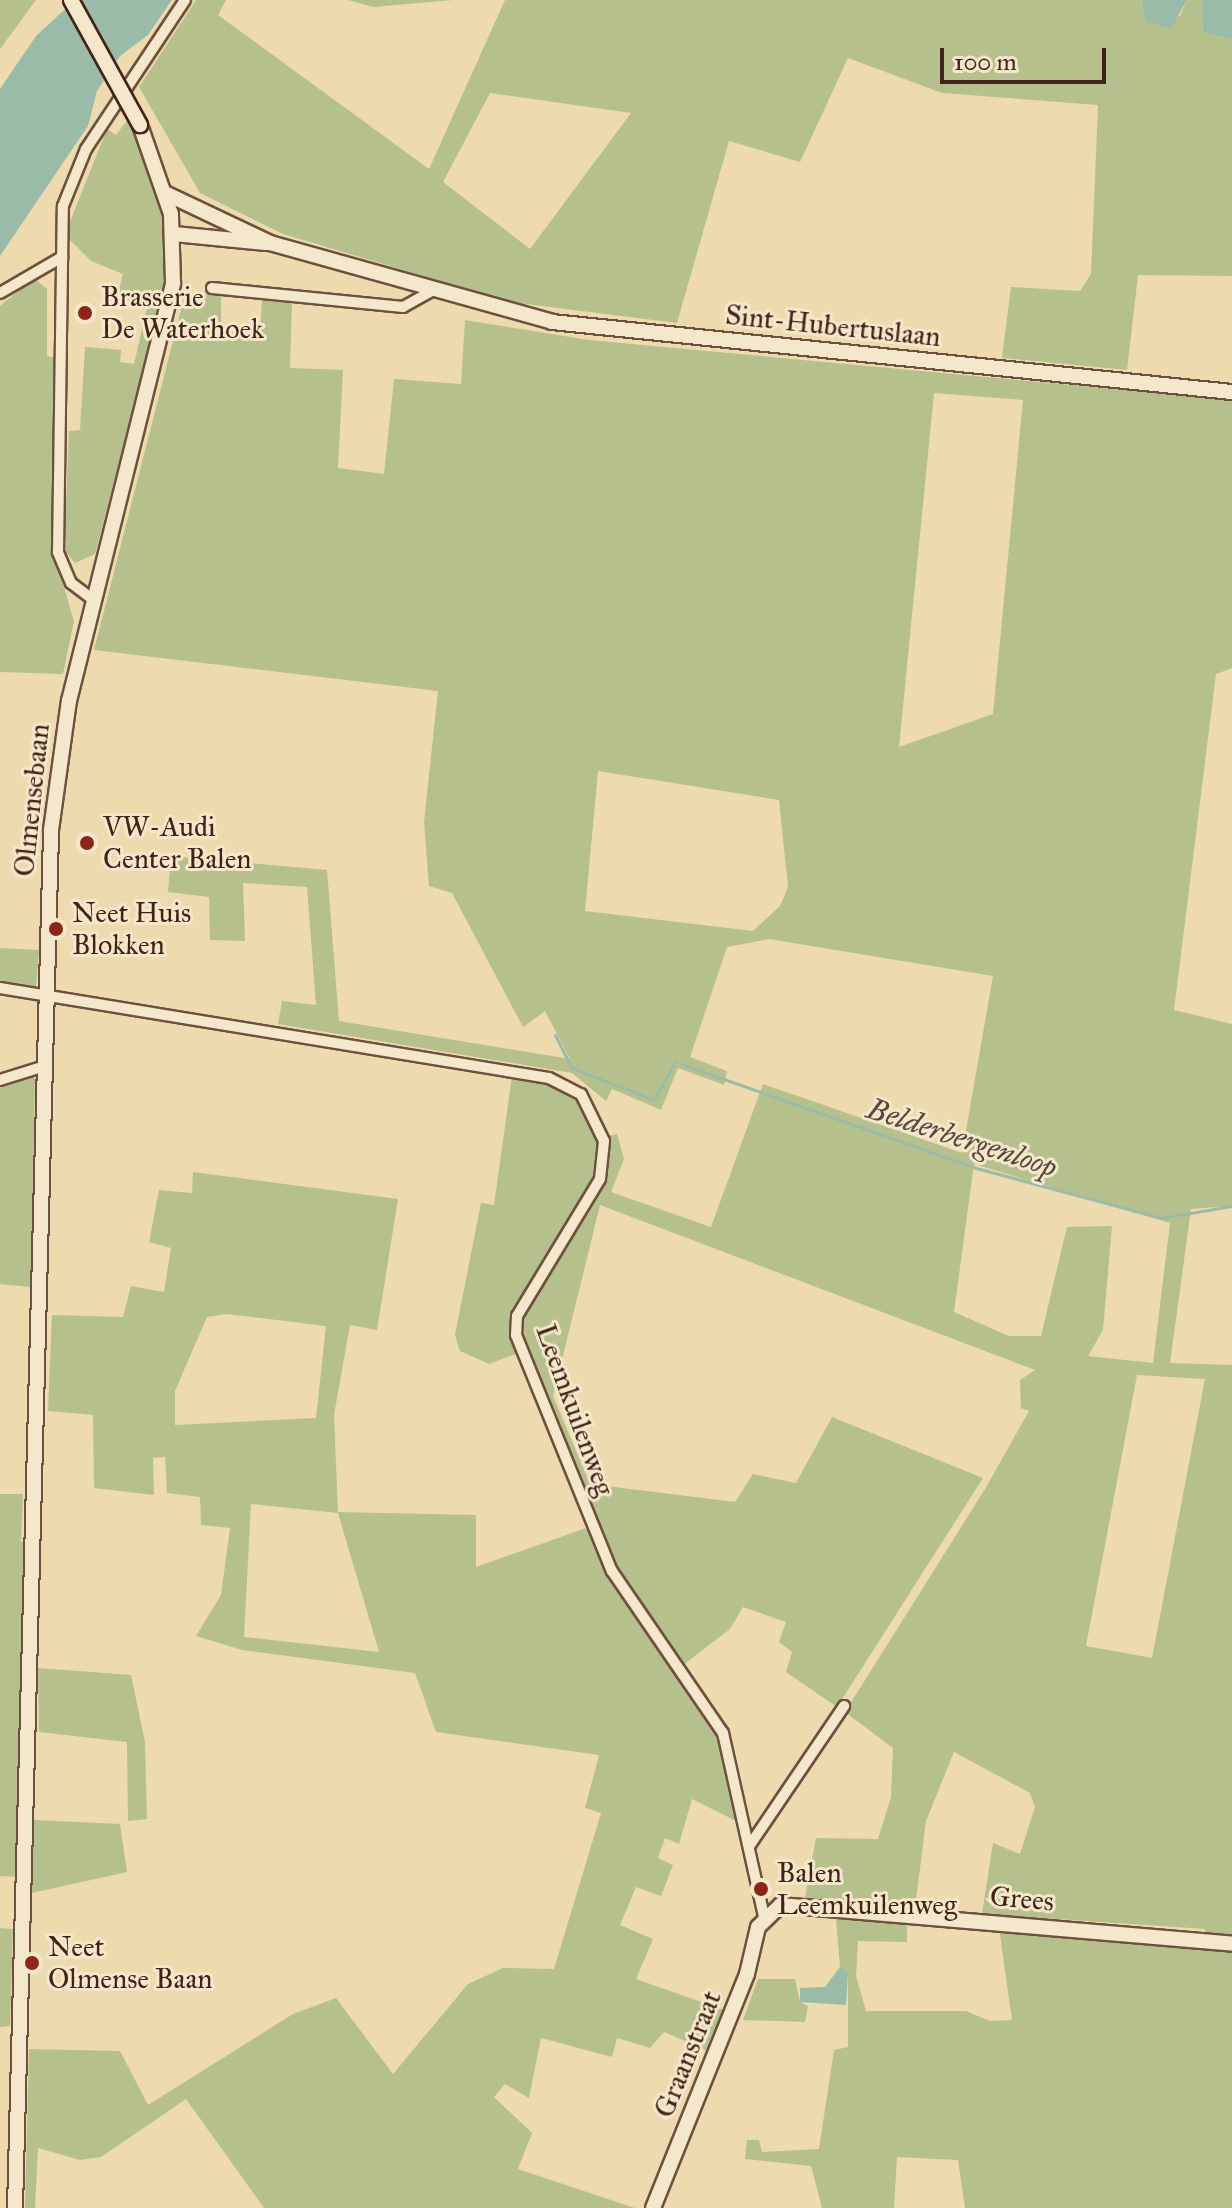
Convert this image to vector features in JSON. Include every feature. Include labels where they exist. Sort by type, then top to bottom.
[{"type":"street","name":"Olmensebaan","points":[[15,2208],[54,786],[95,601],[170,308],[174,234],[167,194],[140,125],[71,0]]},
{"type":"street","points":[[95,601],[71,583],[58,552],[63,206],[86,149],[185,0]]},
{"type":"street","name":"Sint-Hubertuslaan","points":[[167,194],[270,243],[432,291],[599,328],[1232,392]]},
{"type":"street","name":"Sint-Hubertuslaan","points":[[174,234],[270,243]]},
{"type":"street","points":[[0,293],[62,257]]},
{"type":"street","points":[[212,288],[403,307],[432,291]]},
{"type":"street","name":"Leemkuilenweg","points":[[0,988],[549,1078],[581,1094],[604,1141],[600,1179],[517,1316],[516,1335],[612,1571],[723,1733],[764,1917]]},
{"type":"street","points":[[0,1080],[45,1066]]},
{"type":"street","points":[[750,1845],[844,1706]]},
{"type":"street","name":"Grees","points":[[764,1917],[787,1905],[1232,1944]]},
{"type":"street","name":"Graanstraat","points":[[653,2208],[764,1917]]},
{"type":"green space","points":[[0,0],[36,0],[0,49]]},
{"type":"green space","points":[[196,0],[226,0],[218,15],[429,169],[505,0],[1141,0],[1145,20],[1180,16],[1187,0],[1201,0],[1203,32],[1232,40],[1232,276],[1138,275],[1127,370],[1002,358],[1011,287],[1080,291],[1091,274],[1098,105],[942,93],[848,58],[800,162],[729,141],[677,323],[510,302],[283,234],[200,193],[139,87]],"holes":[[[490,93],[631,113],[530,249],[443,182]]]},
{"type":"green space","points":[[348,0],[453,0],[373,7]]},
{"type":"green space","points":[[129,118],[158,193],[166,238],[163,294],[95,554],[75,563],[64,550],[69,431],[80,430],[85,347],[121,350],[120,362],[134,364],[147,308],[117,296],[123,274],[91,261],[69,239],[69,224],[107,129],[116,135]]},
{"type":"green space","points":[[34,278],[47,289],[47,356],[56,358],[52,547],[74,621],[63,674],[0,672],[0,306]]},
{"type":"green space","points":[[185,294],[221,295],[221,332],[260,334],[262,299],[292,302],[290,368],[343,370],[338,468],[384,474],[394,379],[461,384],[465,320],[589,340],[1232,400],[1232,668],[1216,674],[1174,1010],[1232,1024],[1232,1206],[1191,1209],[1170,1363],[1232,1365],[1232,2208],[965,2208],[958,2160],[897,2157],[894,2208],[822,2208],[811,2166],[745,2159],[747,2140],[759,2140],[762,2152],[819,2149],[834,2050],[848,2047],[848,1973],[840,1967],[836,1919],[907,1921],[907,1942],[858,1941],[856,1976],[866,2011],[966,2011],[990,2021],[1012,2020],[999,1928],[1203,1946],[1205,1929],[982,1914],[993,1843],[1020,1854],[1035,1807],[1030,1793],[954,1752],[926,1821],[915,1908],[805,1898],[816,1838],[878,1839],[891,1797],[893,1748],[845,1712],[985,1489],[1029,1411],[1021,1408],[1020,1380],[1035,1370],[600,1205],[553,1396],[590,1484],[735,1502],[753,1474],[796,1483],[832,1417],[983,1478],[837,1707],[786,1672],[792,1652],[779,1642],[786,1622],[743,1607],[730,1629],[683,1665],[619,1569],[526,1350],[489,1364],[460,1351],[455,1335],[481,1203],[494,1205],[512,1076],[558,1084],[579,1103],[595,1139],[617,1134],[624,1159],[611,1192],[711,1227],[763,1084],[962,1153],[993,976],[769,939],[727,947],[690,1057],[727,1071],[724,1085],[678,1068],[661,1110],[612,1089],[606,1101],[572,1073],[278,1024],[282,1001],[316,1005],[307,887],[243,883],[245,941],[210,940],[209,897],[168,892],[171,856],[327,870],[339,1021],[570,1059],[545,1011],[523,1027],[452,893],[429,886],[424,822],[438,691],[94,650]],"holes":[[[934,393],[1023,400],[993,714],[899,747]],[[598,771],[779,800],[788,887],[780,906],[753,931],[585,911]],[[974,1164],[1170,1223],[1153,1363],[1088,1356],[1103,1330],[1112,1226],[1067,1227],[1041,1336],[1009,1336],[954,1312]],[[1137,1375],[1205,1379],[1152,1658],[1086,1646]]]},
{"type":"green space","points":[[0,948],[39,950],[36,987],[0,981]]},
{"type":"green space","points":[[35,1071],[30,1287],[0,1284],[0,1084]]},
{"type":"green space","points":[[193,1172],[398,1199],[377,1330],[350,1325],[334,1415],[338,1512],[476,1515],[476,1567],[586,1528],[633,1615],[717,1738],[740,1823],[692,1799],[679,1844],[665,1838],[658,1858],[673,1865],[661,1896],[636,1887],[620,1925],[653,1939],[636,1979],[724,2010],[708,2051],[664,2032],[650,2048],[617,2038],[612,2057],[541,2038],[529,2098],[505,2084],[494,2097],[532,2133],[518,2169],[635,2208],[264,2208],[186,2099],[101,2157],[80,2160],[38,2148],[35,2208],[25,2208],[29,2049],[120,2051],[148,2105],[293,2014],[336,1998],[393,2074],[468,1984],[503,1968],[554,1969],[601,1813],[585,1808],[599,1755],[436,1732],[415,1673],[242,1650],[196,1636],[221,1595],[230,1528],[201,1525],[200,1497],[167,1493],[165,1457],[153,1458],[154,1495],[94,1488],[93,1415],[48,1411],[52,1315],[123,1317],[131,1286],[164,1292],[171,1248],[149,1242],[159,1190],[192,1193]],"holes":[[[226,1314],[326,1326],[316,1418],[175,1425],[175,1391],[207,1317]],[[251,1504],[338,1513],[379,1652],[244,1637]]]},
{"type":"green space","points":[[0,1494],[23,1494],[21,1542],[28,1542],[20,1877],[0,1876]]},
{"type":"green space","points":[[38,1668],[131,1675],[145,1742],[147,1819],[128,1821],[127,1742],[39,1732]]},
{"type":"green space","points":[[34,1820],[120,1824],[127,1872],[32,1893]]},
{"type":"green space","points":[[0,1928],[13,1929],[10,2026],[0,2027]]},
{"type":"green space","points":[[758,1979],[795,1979],[800,2002],[808,2006],[805,2022],[743,2020]]},
{"type":"shaded area","points":[[75,0],[172,0],[148,35],[120,56],[97,91],[88,126],[0,256],[0,89],[36,36]]},
{"type":"shaded area","points":[[1141,0],[1187,0],[1171,29],[1145,20]]},
{"type":"shaded area","points":[[1201,0],[1232,0],[1232,40],[1203,32]]},
{"type":"shaded area","points":[[840,1967],[848,1973],[846,2005],[800,2002],[800,1988],[825,1987]]},
{"type":"waterway","name":"Belderbergenloop","points":[[555,1035],[572,1068],[654,1100],[675,1062]]},
{"type":"waterway","name":"Belderbergenloop","points":[[684,1065],[980,1169],[1161,1218],[1232,1206]]},
{"type":"place","name":"Brasserie De Waterhoek","points":[[85,313]]},
{"type":"place","name":"VW-Audi Center Balen","points":[[87,843]]},
{"type":"place","name":"Neet Huis Blokken","points":[[56,929]]},
{"type":"place","name":"Balen Leemkuilenweg","points":[[761,1889]]},
{"type":"place","name":"Neet Olmense Baan","points":[[32,1963]]}]
